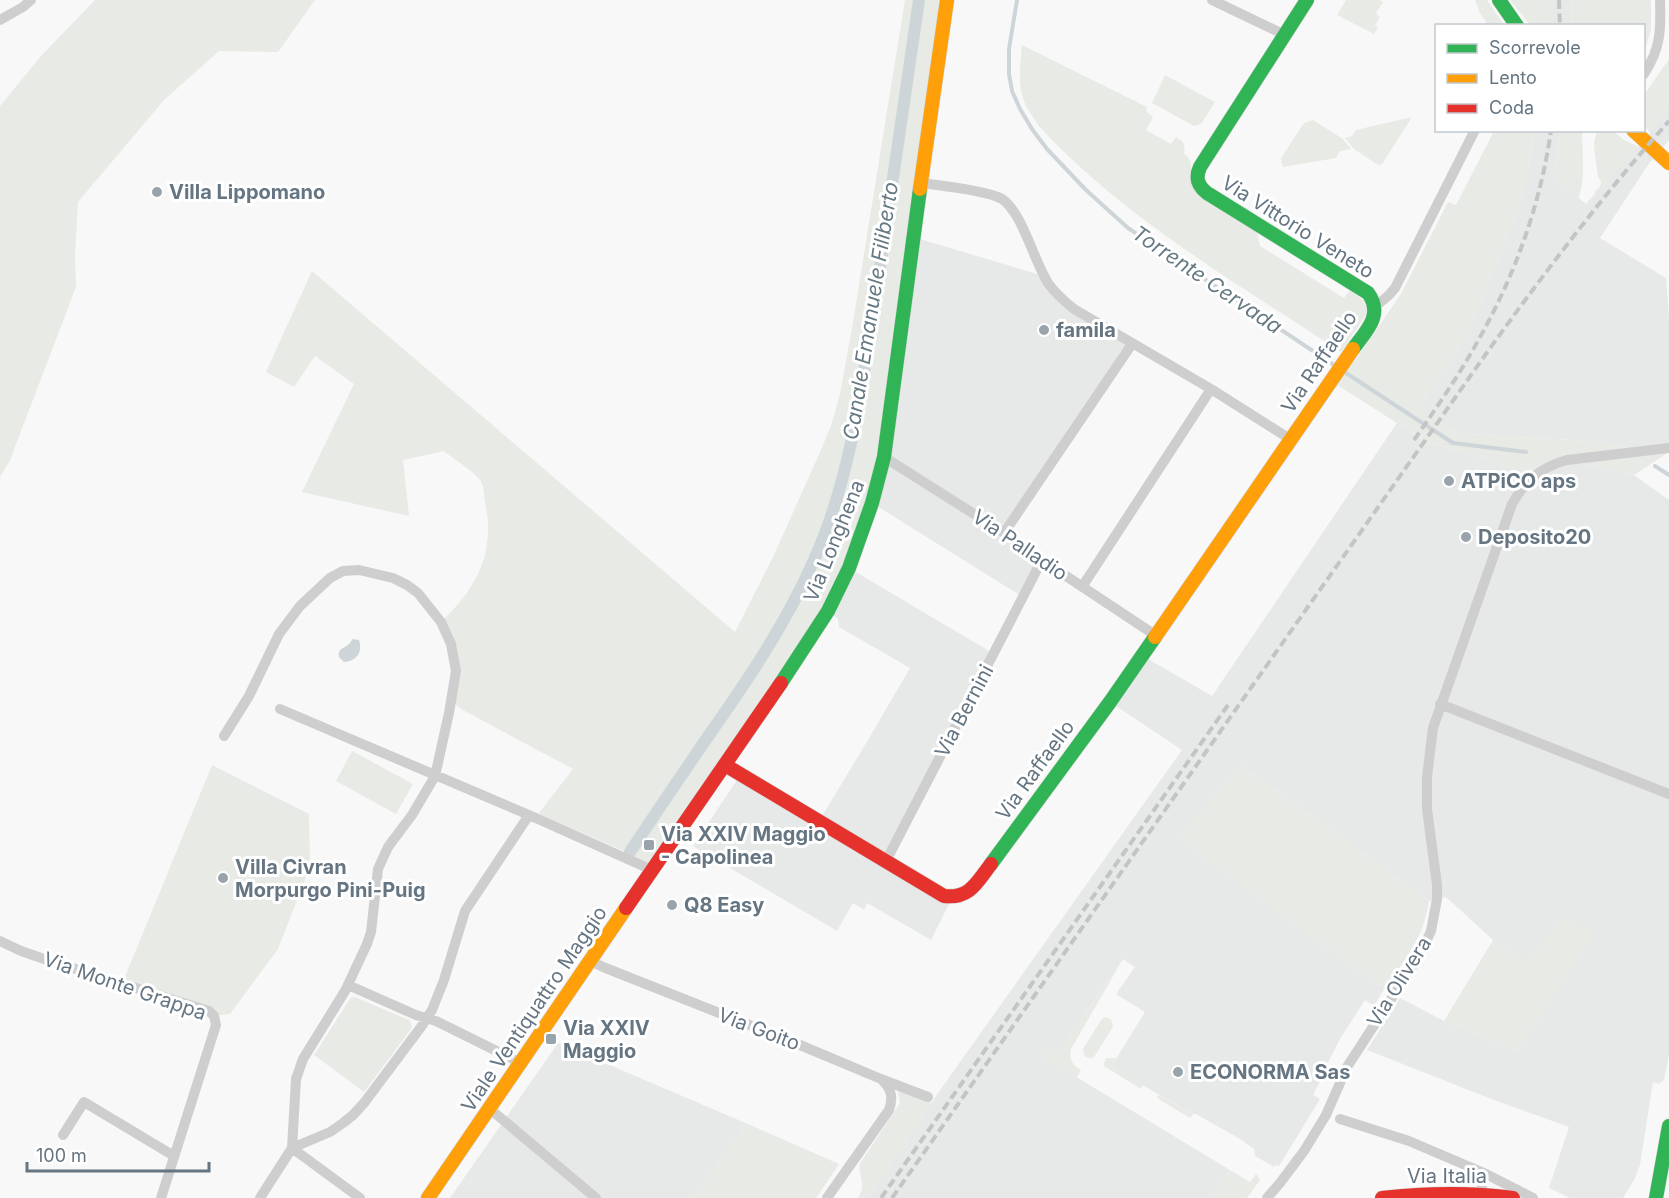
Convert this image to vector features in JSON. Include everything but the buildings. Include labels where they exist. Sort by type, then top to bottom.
[{"type":"street","points":[[0,20],[31,0]]},
{"type":"street","name":"Via Longhena","points":[[672,842],[806,646],[836,596],[869,513],[884,457],[947,0]]},
{"type":"street","points":[[1212,0],[1285,35]]},
{"type":"street","name":"Via Vittorio Veneto","points":[[1308,0],[1196,175],[1198,184],[1208,193],[1368,293],[1376,306]]},
{"type":"street","points":[[1499,0],[1516,24]]},
{"type":"street","points":[[1645,72],[1653,59],[1665,21],[1660,0]]},
{"type":"street","points":[[1376,306],[1395,288],[1473,132]]},
{"type":"street","points":[[1635,132],[1667,160]]},
{"type":"street","name":"Via Raffaello","points":[[921,183],[981,192],[1004,200],[1017,217],[1049,285],[1074,309],[1211,389],[1290,439]]},
{"type":"street","name":"Via Raffaello","points":[[725,765],[944,896],[952,898],[965,894],[973,888],[1110,702],[1348,357],[1372,321],[1376,306]]},
{"type":"street","points":[[1004,533],[1132,344]]},
{"type":"street","points":[[1082,587],[1211,389]]},
{"type":"street","name":"Via Olivera","points":[[1267,1198],[1304,1151],[1326,1115],[1347,1066],[1421,952],[1431,931],[1437,899],[1427,809],[1427,777],[1433,728],[1512,504],[1522,487],[1537,472],[1555,463],[1669,448]]},
{"type":"street","name":"Via Palladio","points":[[884,457],[1004,533],[1155,635]]},
{"type":"street","name":"Via Bernini","points":[[886,861],[1042,560]]},
{"type":"street","points":[[224,736],[249,696],[279,634],[300,606],[330,578],[343,572],[359,570],[393,578],[418,593],[441,622],[451,644],[456,671],[435,776],[388,847],[378,869],[371,932],[367,945],[348,985],[303,1059],[294,1092],[292,1148],[260,1198]]},
{"type":"street","points":[[1440,704],[1669,794]]},
{"type":"street","points":[[280,709],[652,870]]},
{"type":"street","points":[[292,1148],[330,1132],[353,1115],[427,1018],[444,980],[465,911],[529,815]]},
{"type":"street","name":"Viale Ventiquattro Maggio","points":[[428,1198],[672,842]]},
{"type":"street","name":"Via Monte Grappa","points":[[0,941],[47,960],[209,1011],[214,1016],[216,1025],[161,1198]]},
{"type":"street","name":"Via Goito","points":[[591,961],[928,1097]]},
{"type":"street","points":[[348,985],[427,1018],[521,1063]]},
{"type":"street","points":[[827,1198],[892,1102],[891,1091],[881,1079]]},
{"type":"street","points":[[63,1135],[84,1102],[174,1156]]},
{"type":"street","points":[[490,1108],[596,1198]]},
{"type":"street","points":[[1340,1119],[1409,1141],[1484,1173],[1533,1198]]},
{"type":"street","points":[[1657,1198],[1669,1126]]},
{"type":"street","points":[[292,1148],[360,1198]]},
{"type":"street","points":[[1479,1194],[1484,1173]]},
{"type":"street","points":[[1647,1198],[1660,1176]]},
{"type":"street","name":"Via Italia","points":[[1382,1198],[1417,1194],[1479,1194],[1514,1198]]},
{"type":"shaded area","points":[[95,0],[315,0],[278,52],[219,51],[164,100],[78,202],[76,287],[10,460],[0,477],[0,106],[41,56]]},
{"type":"shaded area","points":[[905,0],[945,0],[888,434],[840,588],[652,870],[629,861],[624,851],[541,815],[539,813],[573,769],[461,709],[451,700],[456,671],[441,622],[465,596],[481,568],[488,537],[488,520],[480,480],[444,451],[403,460],[409,516],[302,492],[354,384],[315,356],[294,387],[266,372],[312,271],[735,632],[773,557],[821,450],[840,394]]},
{"type":"shaded area","points":[[1346,0],[1383,2],[1376,13],[1380,17],[1374,34],[1337,15]]},
{"type":"shaded area","points":[[1475,0],[1487,0],[1503,24],[1487,24]]},
{"type":"shaded area","points":[[1510,0],[1550,0],[1550,24],[1529,24]]},
{"type":"shaded area","points":[[1550,0],[1571,0],[1572,24],[1550,24]]},
{"type":"shaded area","points":[[1571,0],[1651,0],[1651,30],[1645,49],[1645,24],[1572,24]]},
{"type":"shaded area","points":[[1022,45],[1147,107],[1146,111],[1153,117],[1146,130],[1171,144],[1176,137],[1183,142],[1185,150],[1183,153],[1190,162],[1192,183],[1199,196],[1257,231],[1260,246],[1344,298],[1350,290],[1360,298],[1365,303],[1366,315],[1341,352],[1239,286],[1139,216],[1058,146],[1034,119],[1022,95],[1020,62]]},
{"type":"shaded area","points":[[1669,59],[1669,106],[1648,130],[1645,127],[1645,94]]},
{"type":"shaded area","points":[[1165,75],[1215,102],[1201,124],[1194,126],[1152,103]]},
{"type":"shaded area","points":[[1669,106],[1669,140],[1650,162],[1600,238],[1666,278],[1669,318],[1669,448],[1644,451],[1591,441],[1465,434],[1451,430],[1420,406],[1467,337],[1517,213],[1535,132],[1560,132],[1554,178],[1586,204],[1637,146],[1640,147],[1650,134],[1648,130]]},
{"type":"shaded area","points":[[1412,117],[1382,164],[1378,165],[1354,149],[1345,138],[1352,136],[1356,130]]},
{"type":"shaded area","points":[[1313,120],[1343,139],[1351,149],[1340,151],[1336,158],[1283,167],[1281,158],[1304,123]]},
{"type":"shaded area","points":[[1493,132],[1535,132],[1517,213],[1467,337],[1420,406],[1451,430],[1465,434],[1591,441],[1644,451],[1669,452],[1634,475],[1567,460],[1537,472],[1501,465],[1440,445],[1430,444],[1331,381],[1348,357],[1355,361],[1401,294],[1448,202],[1456,205]]},
{"type":"shaded area","points":[[1560,132],[1582,132],[1583,175],[1578,199],[1554,178]]},
{"type":"shaded area","points":[[1598,132],[1614,132],[1637,146],[1595,194],[1601,181],[1598,177],[1594,147]]},
{"type":"shaded area","points":[[913,237],[1044,276],[1060,297],[1132,344],[1005,533],[1042,560],[1023,597],[872,503]]},
{"type":"shaded area","points":[[1397,423],[1430,444],[1440,445],[1501,465],[1537,472],[1567,460],[1634,475],[1669,500],[1669,1055],[1664,1080],[1659,1084],[1653,1082],[1640,1165],[1623,1198],[1570,1198],[1549,1188],[1569,1127],[1367,1050],[1400,998],[1444,1021],[1519,1052],[1564,917],[1527,961],[1493,940],[1446,897],[1429,901],[1240,764],[1179,840],[1384,989],[1374,1006],[1365,1000],[1340,1039],[1313,1095],[1320,1099],[1279,1166],[1274,1167],[1255,1156],[1254,1149],[1240,1139],[1111,1067],[1145,1012],[1116,994],[1135,967],[1123,959],[1059,1051],[1040,1055],[1230,1170],[1210,1198],[867,1198],[938,1093],[1182,750],[1110,702],[1141,655],[1212,696]]},
{"type":"shaded area","points":[[849,568],[994,654],[886,861],[952,898],[931,940],[867,903],[864,910],[853,903],[837,931],[693,846],[737,780],[819,821],[910,668],[839,627],[838,619],[828,611]]},
{"type":"shaded area","points":[[353,639],[359,640],[358,655],[344,662],[339,657],[339,651],[350,644]]},
{"type":"shaded area","points":[[352,751],[413,784],[396,814],[336,781]]},
{"type":"shaded area","points":[[1240,764],[1429,901],[1418,938],[1384,989],[1178,840]]},
{"type":"shaded area","points":[[212,765],[309,814],[310,867],[278,949],[230,1014],[214,1016],[122,984]]},
{"type":"shaded area","points":[[1564,917],[1593,933],[1519,1052],[1444,1021],[1493,940],[1527,960]]},
{"type":"shaded area","points":[[1123,959],[1071,1049],[1072,1061],[1081,1070],[1077,1078],[1040,1055],[1047,1045],[1059,1051]]},
{"type":"shaded area","points":[[352,997],[409,1020],[412,1025],[364,1092],[314,1055]]},
{"type":"shaded area","points":[[1105,1017],[1111,1019],[1113,1027],[1094,1057],[1087,1057],[1083,1049]]},
{"type":"shaded area","points":[[558,1043],[748,1124],[691,1198],[450,1198]]},
{"type":"shaded area","points":[[1106,1058],[1116,1058],[1111,1067],[1143,1085],[1141,1089],[1104,1066]]},
{"type":"shaded area","points":[[903,1089],[932,1102],[867,1198],[858,1198],[862,1186],[859,1165],[898,1106],[900,1102],[898,1092]]},
{"type":"shaded area","points":[[1159,1095],[1193,1114],[1190,1118],[1157,1098]]},
{"type":"shaded area","points":[[748,1124],[839,1164],[816,1198],[691,1198]]},
{"type":"shaded area","points":[[1230,1170],[1250,1182],[1256,1174],[1260,1180],[1247,1198],[1210,1198]]},
{"type":"waterway","name":"Canale Emanuele Filiberto","points":[[630,852],[765,652],[803,584],[826,530],[845,470],[858,408],[919,0]]},
{"type":"waterway","name":"Torrente Cervada","points":[[1017,0],[1009,49],[1012,91],[1032,129],[1047,149],[1086,190],[1128,228],[1337,367]]},
{"type":"waterway","name":"Torrente Cervada","points":[[1343,371],[1453,443],[1526,452]]},
{"type":"waterway","name":"Torrente Cervada","points":[[1655,466],[1669,475]]},
{"type":"railway","points":[[1559,0],[1560,24]]},
{"type":"railway","points":[[892,1198],[1488,351],[1576,234],[1669,121]]},
{"type":"railway","points":[[1414,440],[1464,365],[1504,290],[1525,238],[1541,184],[1551,132]]},
{"type":"railway","points":[[881,1198],[1228,705]]},
{"type":"traffic: fast","points":[[1307,0],[1200,167],[1198,178],[1201,188],[1207,193],[1368,293],[1374,308],[1374,316],[1368,329],[1353,349]]},
{"type":"traffic: fast","points":[[1499,0],[1516,24]]},
{"type":"traffic: fast","points":[[781,683],[828,611],[849,568],[872,503],[884,457],[920,189]]},
{"type":"traffic: fast","points":[[991,864],[1155,637]]},
{"type":"traffic: fast","points":[[1656,1198],[1669,1126]]},
{"type":"traffic: slow","points":[[920,189],[947,0]]},
{"type":"traffic: slow","points":[[1635,132],[1669,163]]},
{"type":"traffic: slow","points":[[1155,637],[1353,349]]},
{"type":"traffic: slow","points":[[428,1198],[626,908]]},
{"type":"traffic: jam","points":[[626,908],[781,683]]},
{"type":"traffic: jam","points":[[725,765],[944,896],[967,892],[991,864]]},
{"type":"traffic: jam","points":[[1382,1198],[1448,1194],[1513,1198]]},
{"type":"place","name":"Villa Lippomano","points":[[157,192]]},
{"type":"place","name":"famila","points":[[1044,330]]},
{"type":"place","name":"ATPiCO aps","points":[[1449,481]]},
{"type":"place","name":"Deposito20","points":[[1466,537]]},
{"type":"place","name":"Via XXIV Maggio - Capolinea","points":[[649,845]]},
{"type":"place","name":"Villa Civran Morpurgo Pini-Puig","points":[[223,878]]},
{"type":"place","name":"Q8 Easy","points":[[672,905]]},
{"type":"place","name":"Via XXIV Maggio","points":[[551,1039]]},
{"type":"place","name":"ECONORMA Sas","points":[[1178,1072]]}]
